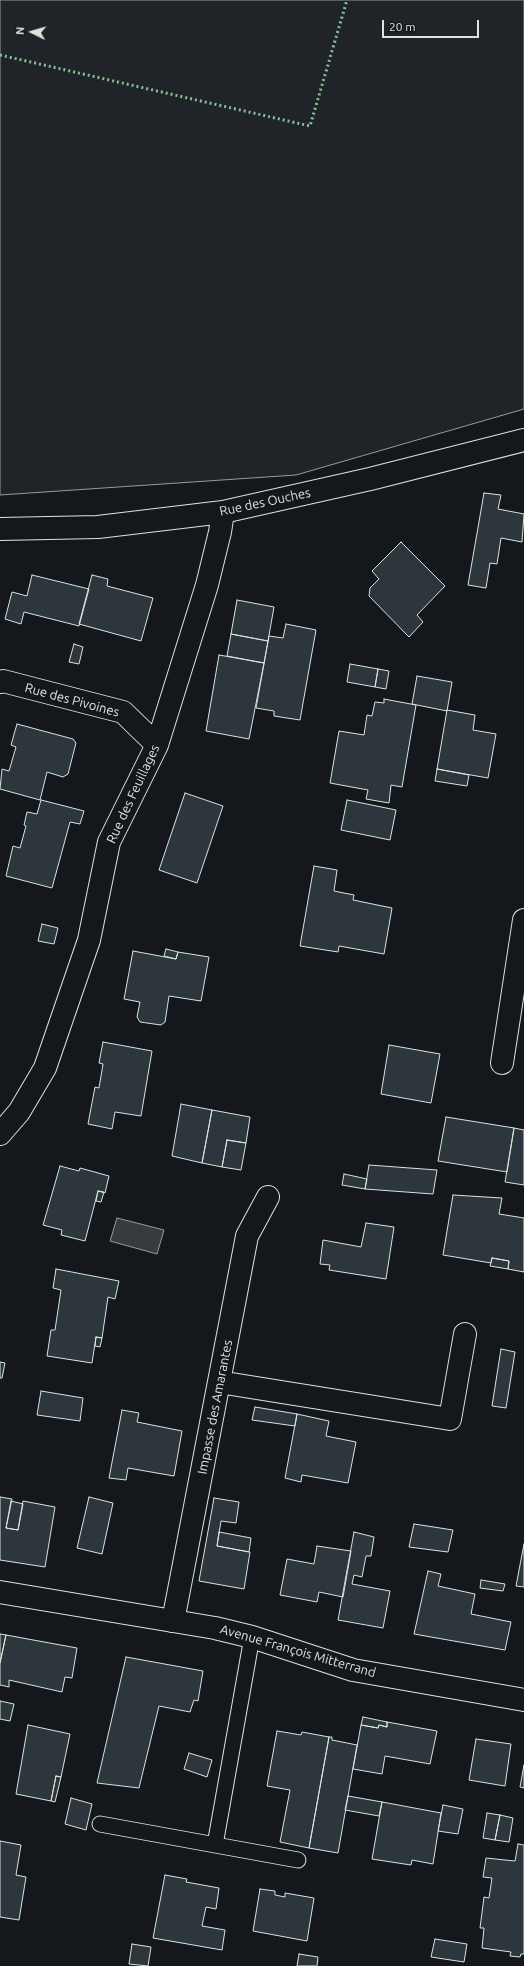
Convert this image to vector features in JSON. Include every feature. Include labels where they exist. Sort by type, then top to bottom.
[{"type":"street","name":"Rue des Ouches","points":[[0,529],[98,526],[223,512],[370,479],[524,440]]},
{"type":"street","name":"Rue des Feuillages","points":[[0,1134],[20,1112],[45,1068],[89,940],[109,842],[157,745],[207,585],[220,532],[223,512]]},
{"type":"street","name":"Rue des Pivoines","points":[[0,682],[4,681],[123,712],[157,745]]},
{"type":"street","points":[[502,1063],[524,920]]},
{"type":"street","name":"Impasse des Amarantes","points":[[173,1621],[247,1236],[268,1197]]},
{"type":"street","points":[[219,1382],[450,1419],[465,1334]]},
{"type":"street","name":"Avenue François Mitterrand","points":[[0,1592],[173,1621],[252,1637],[353,1670],[524,1700]]},
{"type":"lane","points":[[215,1845],[252,1637]]},
{"type":"lane","points":[[100,1824],[298,1860]]},
{"type":"shaded area","points":[[0,0],[524,0],[524,409],[296,475],[0,495]]},
{"type":"shaded area","points":[[117,1218],[164,1230],[157,1254],[110,1241]]},
{"type":"building","points":[[484,493],[501,495],[498,509],[524,514],[522,542],[501,538],[497,564],[490,563],[486,588],[468,585]]},
{"type":"building","points":[[401,542],[445,586],[417,615],[423,622],[409,637],[369,596],[370,588],[379,579],[372,571]]},
{"type":"building","points":[[32,575],[89,589],[79,626],[24,612],[21,624],[5,619],[12,592],[27,596]]},
{"type":"building","points":[[92,575],[108,579],[107,586],[153,598],[141,641],[79,624]]},
{"type":"building","points":[[237,600],[274,607],[268,641],[231,634]]},
{"type":"building","points":[[286,624],[316,630],[300,720],[274,716],[274,711],[256,708],[269,636],[283,638]]},
{"type":"building","points":[[231,634],[268,641],[264,663],[227,656]]},
{"type":"building","points":[[74,644],[83,647],[79,664],[69,662]]},
{"type":"building","points":[[219,655],[264,663],[249,739],[206,731]]},
{"type":"building","points":[[350,664],[378,669],[375,687],[347,682]]},
{"type":"building","points":[[378,669],[389,671],[386,689],[375,687]]},
{"type":"building","points":[[417,676],[452,682],[447,711],[412,704]]},
{"type":"building","points":[[384,699],[416,705],[402,787],[391,785],[389,803],[366,799],[368,790],[330,783],[339,731],[364,735],[367,715],[372,716],[375,702],[384,703]]},
{"type":"building","points":[[447,710],[475,715],[473,730],[496,734],[488,778],[437,769]]},
{"type":"building","points":[[17,724],[73,739],[76,743],[68,774],[63,777],[47,772],[40,800],[0,789],[2,769],[9,771],[16,747],[11,745]]},
{"type":"building","points":[[437,769],[469,775],[467,786],[435,781]]},
{"type":"building","points":[[185,793],[223,806],[197,883],[159,870]]},
{"type":"building","points":[[41,800],[84,811],[80,824],[70,822],[52,888],[6,876],[13,846],[20,848],[26,826],[24,825],[27,812],[37,814]]},
{"type":"building","points":[[347,800],[396,810],[390,840],[341,830]]},
{"type":"building","points":[[314,866],[337,870],[334,891],[354,895],[353,900],[392,908],[384,954],[339,946],[338,952],[300,946]]},
{"type":"building","points":[[42,924],[58,928],[54,944],[38,941]]},
{"type":"building","points":[[166,949],[178,952],[176,959],[164,956]]},
{"type":"building","points":[[133,951],[176,959],[178,952],[209,957],[201,1001],[169,996],[165,1022],[161,1025],[140,1022],[137,1017],[140,1002],[124,999]]},
{"type":"building","points":[[103,1042],[152,1051],[141,1116],[115,1112],[112,1129],[88,1124],[95,1087],[99,1088],[103,1064],[99,1063]]},
{"type":"building","points":[[389,1045],[440,1054],[431,1103],[381,1094]]},
{"type":"building","points":[[181,1104],[212,1110],[202,1163],[172,1156]]},
{"type":"building","points":[[212,1110],[250,1117],[246,1143],[227,1140],[222,1167],[202,1163]]},
{"type":"building","points":[[446,1117],[514,1128],[507,1172],[438,1161]]},
{"type":"building","points":[[514,1128],[524,1130],[524,1185],[505,1182]]},
{"type":"building","points":[[227,1140],[246,1143],[241,1170],[222,1167]]},
{"type":"building","points":[[369,1165],[437,1170],[433,1194],[365,1189]]},
{"type":"building","points":[[60,1166],[79,1171],[80,1168],[109,1176],[105,1193],[98,1191],[85,1241],[61,1235],[62,1230],[43,1225]]},
{"type":"building","points":[[344,1174],[367,1179],[365,1189],[342,1185]]},
{"type":"building","points":[[98,1191],[104,1192],[101,1202],[96,1201]]},
{"type":"building","points":[[453,1195],[502,1198],[499,1214],[524,1218],[524,1272],[508,1269],[509,1261],[492,1258],[491,1263],[443,1255]]},
{"type":"building","points":[[366,1223],[394,1227],[386,1279],[329,1270],[330,1265],[320,1264],[323,1240],[361,1247]]},
{"type":"building","points":[[492,1258],[509,1261],[508,1269],[490,1266]]},
{"type":"building","points":[[56,1269],[119,1281],[115,1299],[108,1297],[102,1338],[96,1337],[92,1363],[47,1356],[51,1330],[55,1330],[61,1290],[53,1288]]},
{"type":"building","points":[[96,1337],[102,1338],[100,1347],[95,1346]]},
{"type":"building","points":[[501,1349],[515,1352],[506,1408],[492,1406]]},
{"type":"building","points":[[0,1362],[5,1363],[2,1378],[0,1378]]},
{"type":"building","points":[[41,1391],[83,1398],[80,1421],[37,1415]]},
{"type":"building","points":[[255,1407],[297,1414],[295,1426],[252,1420]]},
{"type":"building","points":[[122,1410],[139,1413],[137,1422],[182,1431],[174,1476],[128,1468],[126,1480],[109,1478]]},
{"type":"building","points":[[297,1414],[329,1421],[326,1436],[356,1442],[348,1483],[302,1475],[301,1482],[285,1478]]},
{"type":"building","points":[[0,1497],[12,1499],[6,1528],[18,1530],[23,1501],[55,1507],[45,1567],[0,1560]]},
{"type":"building","points":[[89,1497],[113,1503],[102,1554],[77,1548]]},
{"type":"building","points":[[214,1498],[239,1502],[236,1523],[221,1521],[217,1546],[250,1552],[244,1589],[199,1581]]},
{"type":"building","points":[[11,1501],[23,1504],[18,1530],[6,1528]]},
{"type":"building","points":[[414,1524],[453,1530],[448,1552],[409,1547]]},
{"type":"building","points":[[219,1532],[251,1538],[249,1552],[217,1546]]},
{"type":"building","points":[[354,1532],[374,1537],[371,1556],[366,1556],[362,1577],[354,1575],[352,1584],[390,1591],[383,1628],[338,1620]]},
{"type":"building","points":[[524,1544],[524,1587],[516,1586]]},
{"type":"building","points":[[317,1546],[351,1551],[343,1597],[319,1592],[317,1602],[280,1595],[287,1559],[314,1564]]},
{"type":"building","points":[[428,1571],[441,1574],[438,1586],[475,1594],[471,1614],[511,1622],[505,1650],[414,1634]]},
{"type":"building","points":[[481,1580],[505,1584],[503,1591],[480,1588]]},
{"type":"building","points":[[0,1634],[6,1635],[0,1663]]},
{"type":"building","points":[[6,1635],[77,1648],[72,1678],[65,1677],[62,1692],[9,1680],[9,1687],[0,1685],[0,1663]]},
{"type":"building","points":[[126,1657],[203,1671],[198,1701],[194,1700],[190,1712],[159,1706],[139,1788],[97,1783]]},
{"type":"building","points":[[0,1701],[14,1704],[10,1721],[0,1719]]},
{"type":"building","points":[[363,1717],[387,1722],[387,1727],[379,1725],[378,1728],[361,1725]]},
{"type":"building","points":[[387,1722],[437,1731],[430,1764],[385,1756],[382,1774],[353,1769],[361,1725],[378,1728],[379,1725],[387,1727]]},
{"type":"building","points":[[28,1725],[70,1734],[61,1777],[56,1776],[51,1801],[16,1794]]},
{"type":"building","points":[[277,1731],[301,1735],[302,1732],[329,1737],[309,1848],[280,1842],[290,1790],[267,1786]]},
{"type":"building","points":[[329,1737],[332,1737],[332,1740],[357,1745],[338,1853],[309,1848]]},
{"type":"building","points":[[476,1739],[511,1744],[505,1786],[469,1780]]},
{"type":"building","points":[[189,1753],[212,1760],[207,1777],[184,1769]]},
{"type":"building","points":[[524,1765],[524,1788],[520,1787]]},
{"type":"building","points":[[56,1776],[61,1777],[55,1802],[51,1801]]},
{"type":"building","points":[[348,1796],[382,1802],[379,1816],[345,1810]]},
{"type":"building","points":[[71,1798],[92,1804],[86,1830],[65,1824]]},
{"type":"building","points":[[382,1802],[441,1813],[433,1864],[412,1860],[411,1865],[372,1859]]},
{"type":"building","points":[[443,1805],[463,1809],[458,1834],[438,1831]]},
{"type":"building","points":[[487,1813],[500,1815],[495,1840],[483,1838]]},
{"type":"building","points":[[500,1815],[513,1818],[509,1842],[495,1840]]},
{"type":"building","points":[[0,1841],[21,1845],[16,1875],[26,1877],[19,1920],[0,1917]]},
{"type":"building","points":[[518,1844],[524,1845],[524,1954],[521,1954],[520,1957],[510,1956],[511,1952],[482,1948],[484,1928],[480,1928],[484,1897],[489,1898],[492,1878],[483,1877],[486,1858],[515,1861]]},
{"type":"building","points":[[165,1875],[187,1879],[186,1882],[219,1888],[216,1909],[206,1907],[202,1926],[225,1930],[222,1950],[153,1938]]},
{"type":"building","points":[[260,1889],[275,1891],[275,1895],[285,1897],[285,1893],[314,1898],[307,1941],[253,1931]]},
{"type":"building","points":[[435,1939],[467,1944],[464,1962],[431,1957]]},
{"type":"building","points":[[132,1944],[151,1947],[148,1966],[129,1964]]},
{"type":"building","points":[[299,1954],[318,1957],[317,1966],[297,1966]]},
{"type":"hedge","points":[[0,55],[310,126],[347,0]]}]
